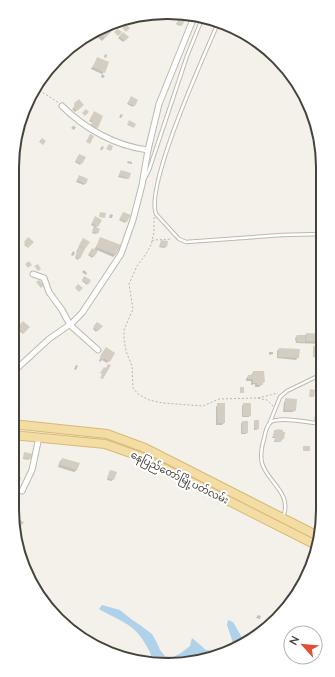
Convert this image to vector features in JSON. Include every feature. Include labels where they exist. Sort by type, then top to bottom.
[{"type":"main road","points":[[19,425],[107,434],[125,440],[146,448],[314,534]]},
{"type":"main road","name":"နေပြည်တော်မြို့ပတ်လမ်း","points":[[19,436],[105,444],[135,454],[312,543]]},
{"type":"street","points":[[19,367],[49,339],[70,325],[82,313],[121,254],[133,220],[143,182],[148,150],[160,104],[192,21]]},
{"type":"street","points":[[62,106],[70,115],[103,136],[135,148],[148,150]]},
{"type":"street","points":[[33,274],[44,278],[49,292],[62,310],[70,325],[98,350]]},
{"type":"street","points":[[22,491],[32,470],[38,437]]},
{"type":"lane","points":[[143,182],[149,170],[201,23]]},
{"type":"lane","points":[[216,27],[176,123],[155,193],[154,210],[178,238],[186,242],[282,234],[316,234]]},
{"type":"lane","points":[[278,526],[285,509],[283,496],[265,471],[262,463],[263,442],[280,397],[287,391],[316,377]]},
{"type":"lane","points":[[270,423],[273,421],[282,420],[316,423]]},
{"type":"path","points":[[41,91],[56,100],[62,106]]},
{"type":"path","points":[[154,210],[154,232],[152,242],[132,276],[129,284],[133,309],[126,322],[124,335],[126,351],[132,366],[132,388],[138,394],[149,400],[163,403],[203,406],[219,399],[234,400],[257,398],[287,391]]},
{"type":"path","points":[[152,242],[154,240],[178,238]]},
{"type":"path","points":[[257,398],[270,402],[275,412]]},
{"type":"water","points":[[102,605],[120,610],[152,634],[160,650],[165,656],[173,657],[181,653],[190,646],[192,638],[206,650],[213,651],[187,657],[151,657],[150,653],[141,638],[131,627],[99,609]]},
{"type":"water","points":[[228,620],[233,622],[242,638],[233,643],[227,625]]},
{"type":"building","points":[[179,19],[185,20],[182,26],[177,23]]},
{"type":"building","points":[[126,25],[130,28],[126,32],[122,28]]},
{"type":"building","points":[[114,29],[105,38],[101,34]]},
{"type":"building","points":[[118,29],[122,32],[118,36],[114,32]]},
{"type":"building","points":[[123,32],[129,37],[125,41],[119,36]]},
{"type":"building","points":[[97,57],[109,62],[105,73],[93,67]]},
{"type":"building","points":[[131,96],[138,100],[135,106],[128,103]]},
{"type":"building","points":[[79,99],[84,105],[77,111],[73,107],[76,105],[74,103]]},
{"type":"building","points":[[86,109],[89,112],[85,116],[82,113]]},
{"type":"building","points":[[94,111],[103,116],[98,128],[91,125],[93,121],[90,119]]},
{"type":"building","points":[[129,120],[136,124],[134,128],[127,125]]},
{"type":"building","points":[[90,134],[94,136],[90,144],[86,142]]},
{"type":"building","points":[[42,138],[46,141],[43,145],[39,142]]},
{"type":"building","points":[[109,144],[113,146],[111,151],[106,149]]},
{"type":"building","points":[[79,154],[86,157],[82,164],[76,161]]},
{"type":"building","points":[[121,170],[131,173],[129,179],[119,175]]},
{"type":"building","points":[[79,175],[88,179],[86,184],[77,180]]},
{"type":"building","points":[[100,212],[106,213],[105,218],[99,217]]},
{"type":"building","points":[[123,212],[131,215],[127,222],[120,219]]},
{"type":"building","points":[[95,216],[102,220],[98,227],[92,223]]},
{"type":"building","points":[[94,226],[100,229],[98,234],[92,231]]},
{"type":"building","points":[[28,237],[34,242],[28,248],[24,245],[24,242]]},
{"type":"building","points":[[100,237],[121,245],[116,255],[96,247]]},
{"type":"building","points":[[83,238],[90,242],[85,249],[79,245]]},
{"type":"building","points":[[161,240],[168,241],[167,247],[160,246]]},
{"type":"building","points":[[79,246],[85,249],[80,259],[75,257]]},
{"type":"building","points":[[92,248],[98,251],[94,257],[89,254]]},
{"type":"building","points":[[29,261],[32,265],[28,268],[25,264]]},
{"type":"building","points":[[38,264],[41,269],[38,271],[34,266]]},
{"type":"building","points":[[84,276],[91,280],[89,284],[82,280]]},
{"type":"building","points":[[39,280],[44,285],[41,288],[36,282]]},
{"type":"building","points":[[78,284],[83,288],[79,292],[75,288]]},
{"type":"building","points":[[23,321],[30,327],[24,333],[19,329],[19,325]]},
{"type":"building","points":[[97,322],[103,326],[98,331],[93,327]]},
{"type":"building","points":[[306,333],[316,334],[316,342],[306,341]]},
{"type":"building","points":[[297,335],[305,335],[305,342],[297,342]]},
{"type":"building","points":[[313,346],[316,347],[316,357],[313,357]]},
{"type":"building","points":[[106,347],[115,353],[110,362],[104,358],[103,360],[100,358]]},
{"type":"building","points":[[279,348],[300,349],[299,358],[278,357]]},
{"type":"building","points":[[108,364],[111,365],[103,379],[100,378],[102,374],[100,373]]},
{"type":"building","points":[[253,371],[264,371],[265,382],[263,382],[263,385],[257,385],[257,383],[253,383],[253,379],[248,379],[248,375],[253,375]]},
{"type":"building","points":[[240,387],[244,387],[244,393],[240,393]]},
{"type":"building","points":[[310,389],[315,390],[314,397],[309,397]]},
{"type":"building","points":[[285,398],[297,399],[296,411],[285,410]]},
{"type":"building","points":[[217,403],[225,403],[225,423],[218,423]]},
{"type":"building","points":[[243,403],[251,403],[251,416],[243,416]]},
{"type":"building","points":[[254,420],[259,420],[259,429],[255,429]]},
{"type":"building","points":[[242,421],[248,421],[248,433],[242,433]]},
{"type":"building","points":[[277,429],[285,432],[284,439],[282,439],[281,442],[275,441],[275,437],[273,437],[274,430]]},
{"type":"building","points":[[303,446],[310,446],[310,451],[303,451]]},
{"type":"building","points":[[24,452],[33,454],[31,459],[23,458]]},
{"type":"building","points":[[62,458],[80,463],[77,470],[60,465]]},
{"type":"building","points":[[110,470],[117,472],[114,480],[107,478]]},
{"type":"building","points":[[19,520],[24,522],[20,528]]}]
